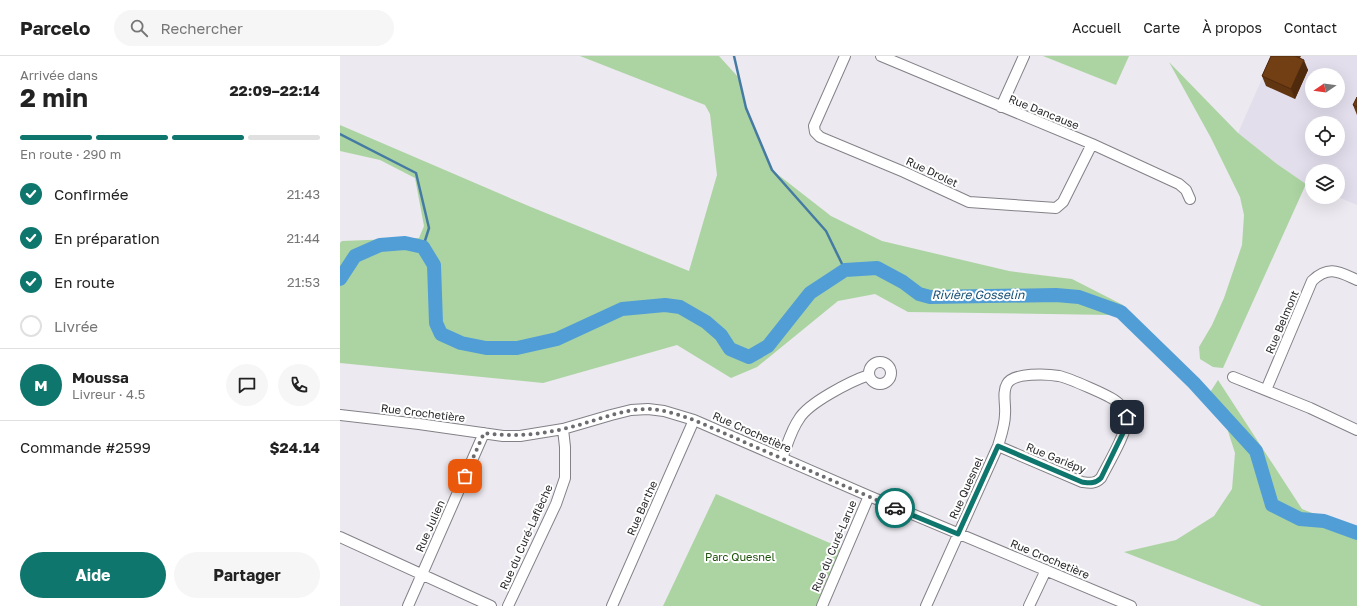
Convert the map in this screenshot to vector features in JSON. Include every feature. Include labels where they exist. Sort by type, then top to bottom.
[{"type":"street","name":"Rue Drolet","points":[[845,56],[814,126],[815,132],[820,138],[904,172],[969,202],[1056,208],[1063,202],[1092,144]]},
{"type":"street","name":"Rue Dancause","points":[[881,56],[1092,144],[1179,184],[1186,190],[1190,200]]},
{"type":"street","points":[[1001,107],[1024,56]]},
{"type":"street","name":"Rue Belmont","points":[[1266,390],[1312,281],[1327,271],[1339,272],[1357,280]]},
{"type":"street","points":[[782,458],[798,420],[803,412],[821,399],[856,380],[869,375]]},
{"type":"street","name":"Rue Gariépy","points":[[1022,375],[1058,376],[1069,379],[1116,401],[1122,407],[1127,417],[1126,427],[1101,478],[1096,482],[1082,482],[998,446],[1003,430],[1007,383],[1013,378],[1022,375]]},
{"type":"street","points":[[1233,377],[1310,408],[1357,430]]},
{"type":"street","name":"Rue Crochetière","points":[[340,415],[503,436],[520,436],[563,429],[631,410],[648,409],[664,411],[694,420],[958,534],[1131,606]]},
{"type":"street","name":"Rue Barthe","points":[[612,606],[694,420]]},
{"type":"street","name":"Rue du Curé-Laflèche","points":[[508,606],[556,504],[564,478],[565,447],[563,429]]},
{"type":"street","name":"Rue Julien","points":[[408,606],[484,433]]},
{"type":"street","name":"Rue Quesnel","points":[[926,606],[998,446]]},
{"type":"street","name":"Rue du Curé-Larue","points":[[822,606],[869,496]]},
{"type":"street","points":[[340,537],[491,606]]},
{"type":"street","points":[[1029,606],[1046,570]]},
{"type":"shaded area","points":[[1272,56],[1357,56],[1357,205],[1345,200],[1345,164],[1305,164],[1305,183],[1277,164],[1238,133]]},
{"type":"green space","points":[[580,56],[719,56],[739,78],[746,108],[772,170],[831,216],[882,241],[1009,271],[1072,279],[1123,305],[1121,312],[1112,315],[908,312],[875,294],[838,301],[757,367],[731,378],[677,345],[543,383],[340,363],[340,243],[342,241],[419,238],[424,226],[415,178],[380,160],[340,151],[340,125],[531,207],[689,271],[717,175],[710,114],[705,105]]},
{"type":"green space","points":[[1043,56],[1129,56],[1116,85]]},
{"type":"green space","points":[[1169,62],[1238,133],[1277,164],[1305,183],[1223,368],[1213,367],[1200,359],[1199,347],[1212,325],[1224,298],[1242,245],[1244,215],[1240,197],[1211,138]]},
{"type":"green space","points":[[1218,380],[1302,509],[1357,531],[1357,606],[1262,606],[1124,552],[1176,540],[1214,516],[1232,489],[1235,453],[1227,428],[1207,397]]},
{"type":"green space","name":"Parc Quesnel","points":[[716,494],[846,550],[822,606],[663,606]]},
{"type":"building","points":[[1271,56],[1295,56],[1304,60],[1291,89],[1262,76]]},
{"type":"building","points":[[1357,97],[1357,107],[1353,105]]},
{"type":"waterway","points":[[734,56],[746,108],[772,170],[826,231],[845,270]]},
{"type":"waterway","points":[[340,134],[416,173],[429,228],[423,247]]},
{"type":"waterway","name":"Rivière Gosselin","points":[[340,279],[355,256],[380,245],[405,243],[423,247],[434,265],[436,323],[441,334],[461,343],[486,348],[517,348],[557,339],[622,309],[665,305],[680,307],[706,322],[721,335],[730,349],[749,357],[768,346],[810,293],[845,270],[877,268],[903,282],[919,294],[930,297],[1056,295],[1079,297],[1121,312],[1194,383],[1256,451],[1272,505],[1300,519],[1324,521],[1357,533]]},
{"type":"way so far","points":[[465,476],[484,433],[503,436],[538,434],[563,429],[631,410],[648,409],[674,413],[694,420],[895,508]]},
{"type":"route","points":[[895,508],[958,534],[998,446],[1082,482],[1096,482],[1101,478],[1126,427],[1127,417]]}]
